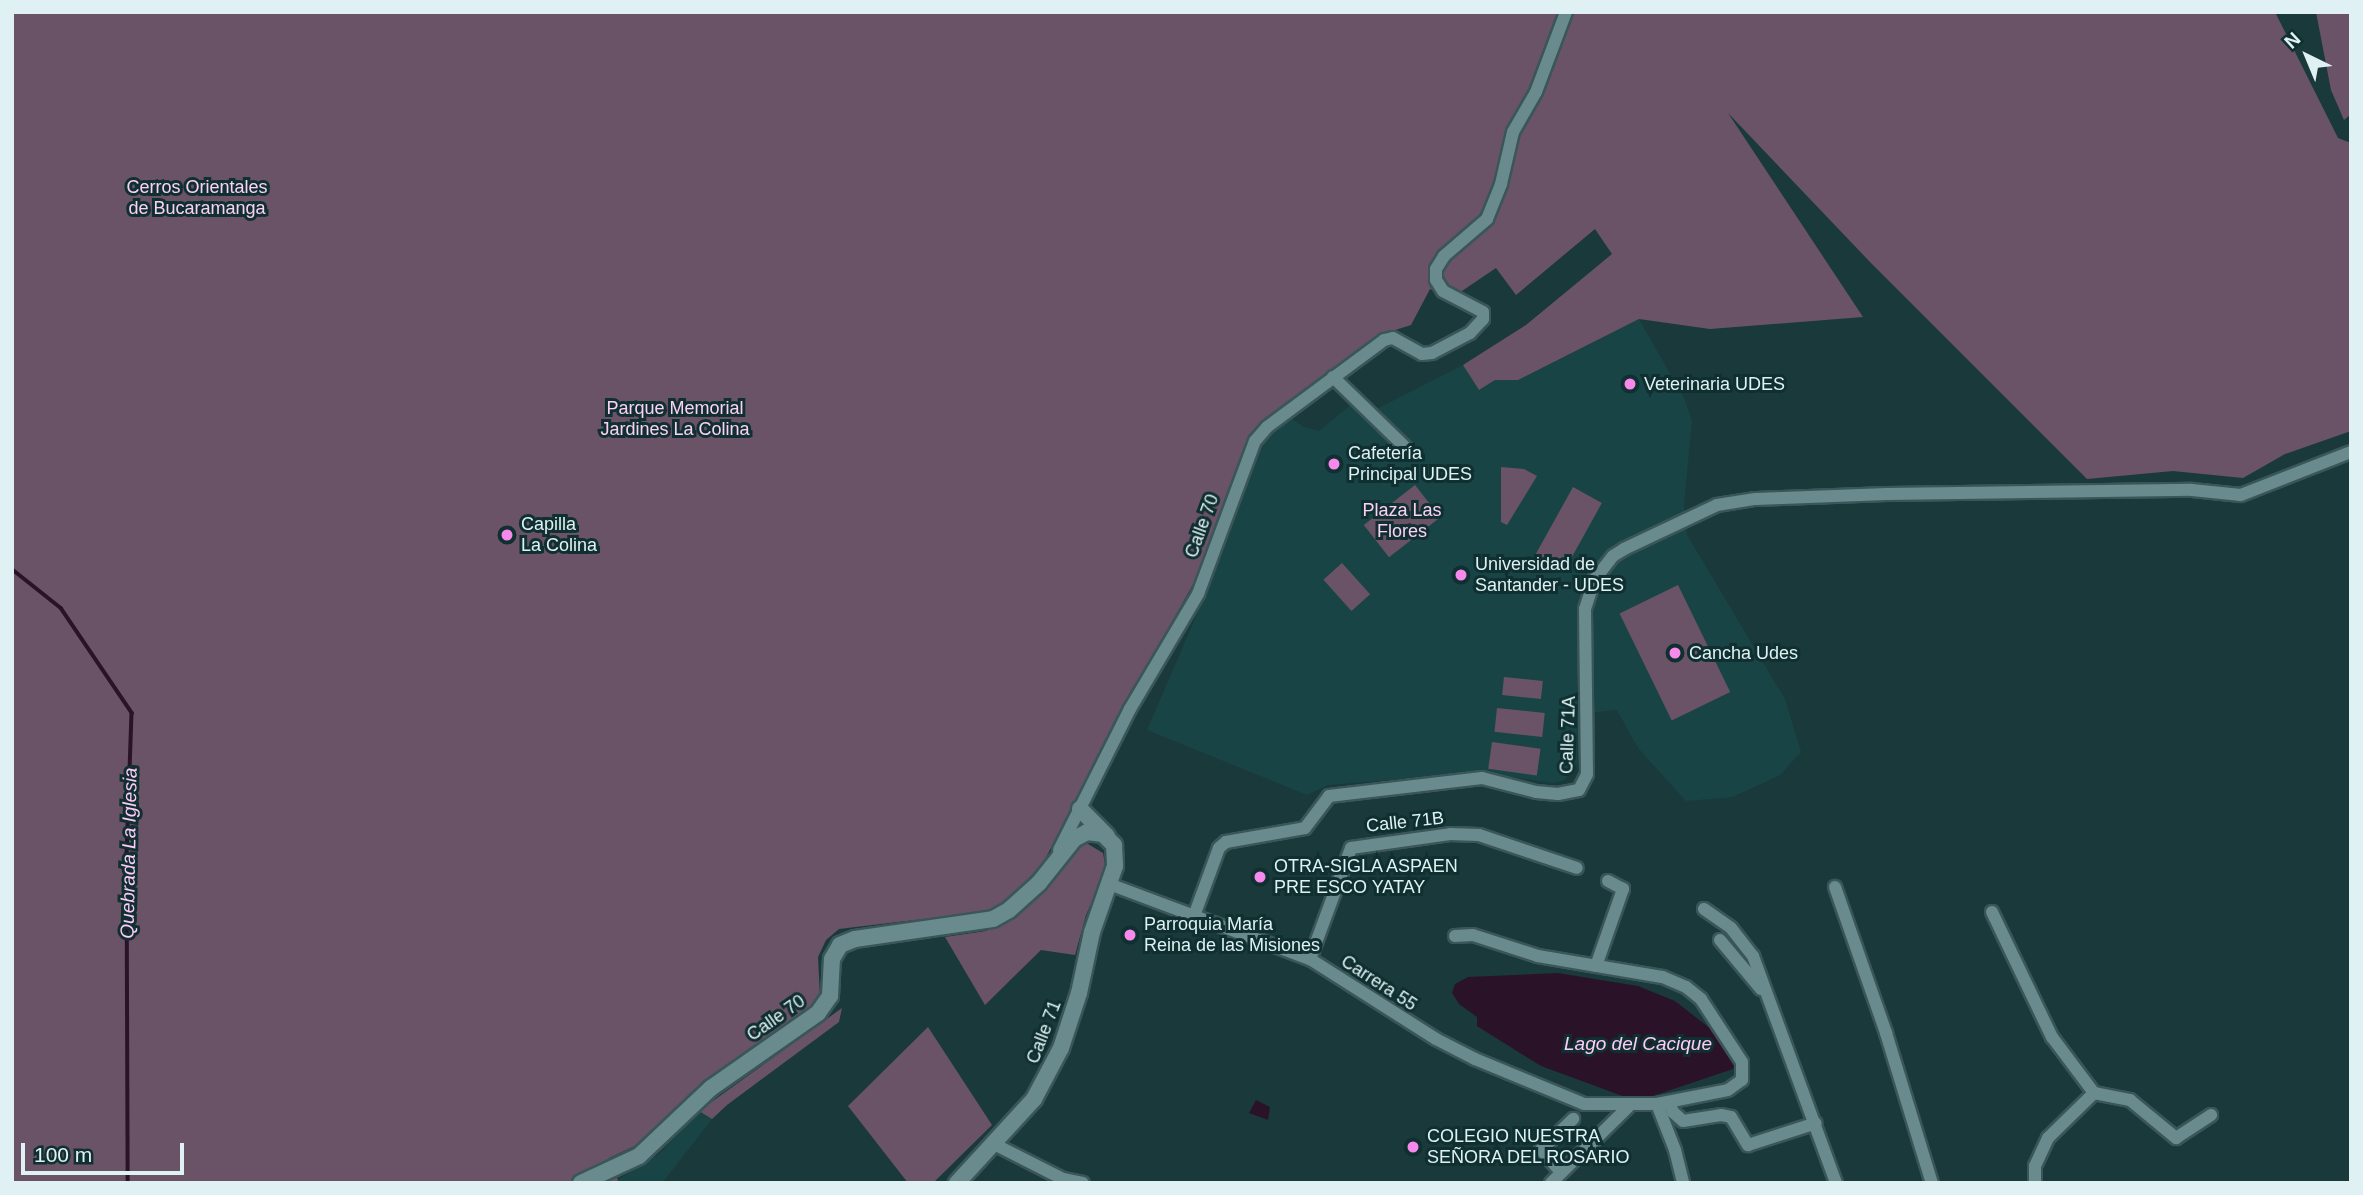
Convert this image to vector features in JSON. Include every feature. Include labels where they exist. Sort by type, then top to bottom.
[{"type":"street","name":"Calle 70","points":[[1048,872],[1130,709],[1198,594],[1255,441],[1268,427],[1388,338],[1422,354],[1439,351],[1470,333],[1484,315],[1443,290],[1436,280],[1436,269],[1444,256],[1487,219],[1501,184],[1513,132],[1536,92],[1566,12]]},
{"type":"street","points":[[1333,377],[1405,447]]},
{"type":"street","name":"Calle 71A","points":[[1195,916],[1219,848],[1226,842],[1305,828],[1329,796],[1482,778],[1536,792],[1558,794],[1578,790],[1587,774],[1585,609],[1595,579],[1613,556],[1624,549],[1717,505],[1756,499],[1887,494],[2192,490],[2241,495],[2351,452]]},
{"type":"street","points":[[1080,808],[1109,837],[1115,851],[1115,866]]},
{"type":"street","points":[[1068,846],[1087,832],[1109,837]]},
{"type":"street","name":"Calle 71B","points":[[1310,960],[1351,848],[1450,834],[1479,835],[1577,868]]},
{"type":"street","points":[[1068,846],[1084,838],[1093,838],[1110,851],[1115,866]]},
{"type":"street","name":"Calle 70","points":[[581,1183],[639,1156],[711,1088],[818,1013],[827,1003],[832,990],[834,953],[844,942],[984,923],[1009,910],[1048,872],[1068,846]]},
{"type":"street","name":"Calle 71","points":[[957,1183],[1034,1099],[1054,1065],[1073,1013],[1092,932],[1115,866]]},
{"type":"street","points":[[1455,936],[1473,935],[1538,956],[1597,966],[1623,889],[1608,881]]},
{"type":"street","name":"Carrera 55","points":[[1109,884],[1310,960],[1414,1027],[1475,1059],[1584,1104],[1629,1106],[1669,1102],[1736,1087],[1742,1080],[1741,1062],[1700,999],[1686,987],[1662,977],[1597,966]]},
{"type":"street","points":[[1835,887],[1886,1032],[1932,1183]]},
{"type":"street","points":[[1704,909],[1743,940],[1776,1013],[1836,1183]]},
{"type":"street","points":[[1992,912],[2052,1037],[2094,1093],[2130,1100],[2176,1138],[2211,1115]]},
{"type":"street","points":[[1720,940],[1766,995]]},
{"type":"street","points":[[2035,1183],[2035,1166],[2048,1138],[2094,1093]]},
{"type":"street","points":[[1669,1102],[1678,1118],[1690,1120],[1726,1114],[1735,1122],[1748,1145],[1816,1123]]},
{"type":"street","points":[[1669,1102],[1675,1150],[1683,1183]]},
{"type":"street","points":[[1551,1183],[1629,1106]]},
{"type":"street","points":[[1561,1172],[1541,1150],[1573,1119]]},
{"type":"street","points":[[994,1144],[1063,1179],[1083,1183]]},
{"type":"shaded area","name":"Universidad de Santander - UDES","points":[[1639,319],[1685,400],[1692,421],[1684,505],[1687,535],[1785,699],[1801,752],[1780,775],[1733,797],[1686,801],[1638,748],[1617,710],[1578,714],[1577,765],[1564,780],[1554,783],[1483,773],[1328,785],[1307,795],[1147,730],[1203,600],[1257,452],[1270,434],[1289,417],[1304,427],[1319,431],[1352,404],[1365,415],[1463,365],[1479,390],[1495,380],[1518,380]]},
{"type":"shaded area","points":[[699,1111],[712,1119],[663,1182],[619,1183],[618,1180],[659,1154]]},
{"type":"green space","points":[[12,12],[2275,12],[2338,138],[2351,143],[2351,431],[2285,454],[2243,478],[2173,471],[2087,479],[1870,262],[1728,113],[1863,317],[1710,329],[1639,319],[1518,380],[1495,380],[1479,390],[1463,365],[1526,325],[1612,254],[1595,229],[1516,295],[1496,268],[1453,297],[1430,289],[1411,325],[1392,331],[1367,346],[1291,401],[1248,437],[1196,579],[1117,720],[1040,869],[1011,898],[990,911],[839,929],[826,940],[818,957],[820,997],[815,1006],[641,1143],[609,1158],[619,1183],[12,1183]]},
{"type":"green space","points":[[2316,12],[2351,12],[2351,114],[2344,120],[2331,90]]},
{"type":"green space","points":[[1501,467],[1524,469],[1537,476],[1507,525],[1501,522]]},
{"type":"green space","name":"Plaza Las Flores","points":[[1415,485],[1440,517],[1389,557],[1364,525]]},
{"type":"green space","points":[[1573,487],[1602,503],[1565,570],[1536,554]]},
{"type":"green space","points":[[1342,563],[1370,594],[1352,611],[1323,580]]},
{"type":"green space","name":"Cancha Udes","points":[[1678,585],[1730,692],[1672,720],[1620,613]]},
{"type":"green space","points":[[1504,677],[1543,681],[1541,699],[1502,695]]},
{"type":"green space","points":[[1497,708],[1545,713],[1542,737],[1494,732]]},
{"type":"green space","points":[[1492,742],[1541,749],[1537,776],[1488,769]]},
{"type":"green space","points":[[1088,844],[1103,853],[1106,870],[1086,915],[1075,955],[1041,950],[985,1005],[945,937],[986,931],[1005,920],[1079,845]]},
{"type":"green space","points":[[842,1008],[839,1022],[712,1119],[699,1111]]},
{"type":"green space","points":[[928,1027],[992,1125],[933,1183],[908,1183],[848,1106]]},
{"type":"water","name":"Lago del Cacique","points":[[1558,973],[1638,986],[1675,1001],[1712,1030],[1735,1063],[1733,1069],[1647,1098],[1628,1098],[1541,1066],[1477,1026],[1477,1017],[1459,1004],[1452,993],[1455,984],[1468,977]]},
{"type":"water","points":[[1256,1100],[1270,1107],[1268,1120],[1249,1113]]},
{"type":"waterway","name":"Quebrada La Iglesia","points":[[12,569],[61,608],[132,713],[127,853],[128,1183]]},
{"type":"place","name":"Veterinaria UDES","points":[[1630,384]]},
{"type":"place","name":"Cafetería Principal UDES","points":[[1334,464]]},
{"type":"place","name":"Capilla La Colina","points":[[507,535]]},
{"type":"place","name":"Universidad de Santander - UDES","points":[[1461,575]]},
{"type":"place","name":"Cancha Udes","points":[[1675,653]]},
{"type":"place","name":"OTRA-SIGLA ASPAEN PRE ESCO YATAY","points":[[1260,877]]},
{"type":"place","name":"Parroquia María Reina de las Misiones","points":[[1130,935]]},
{"type":"place","name":"COLEGIO NUESTRA SEÑORA DEL ROSARIO","points":[[1413,1147]]},
{"type":"park label","name":"Cerros Orientales de Bucaramanga","points":[[197,198]]},
{"type":"park label","name":"Parque Memorial Jardines La Colina","points":[[675,419]]}]
